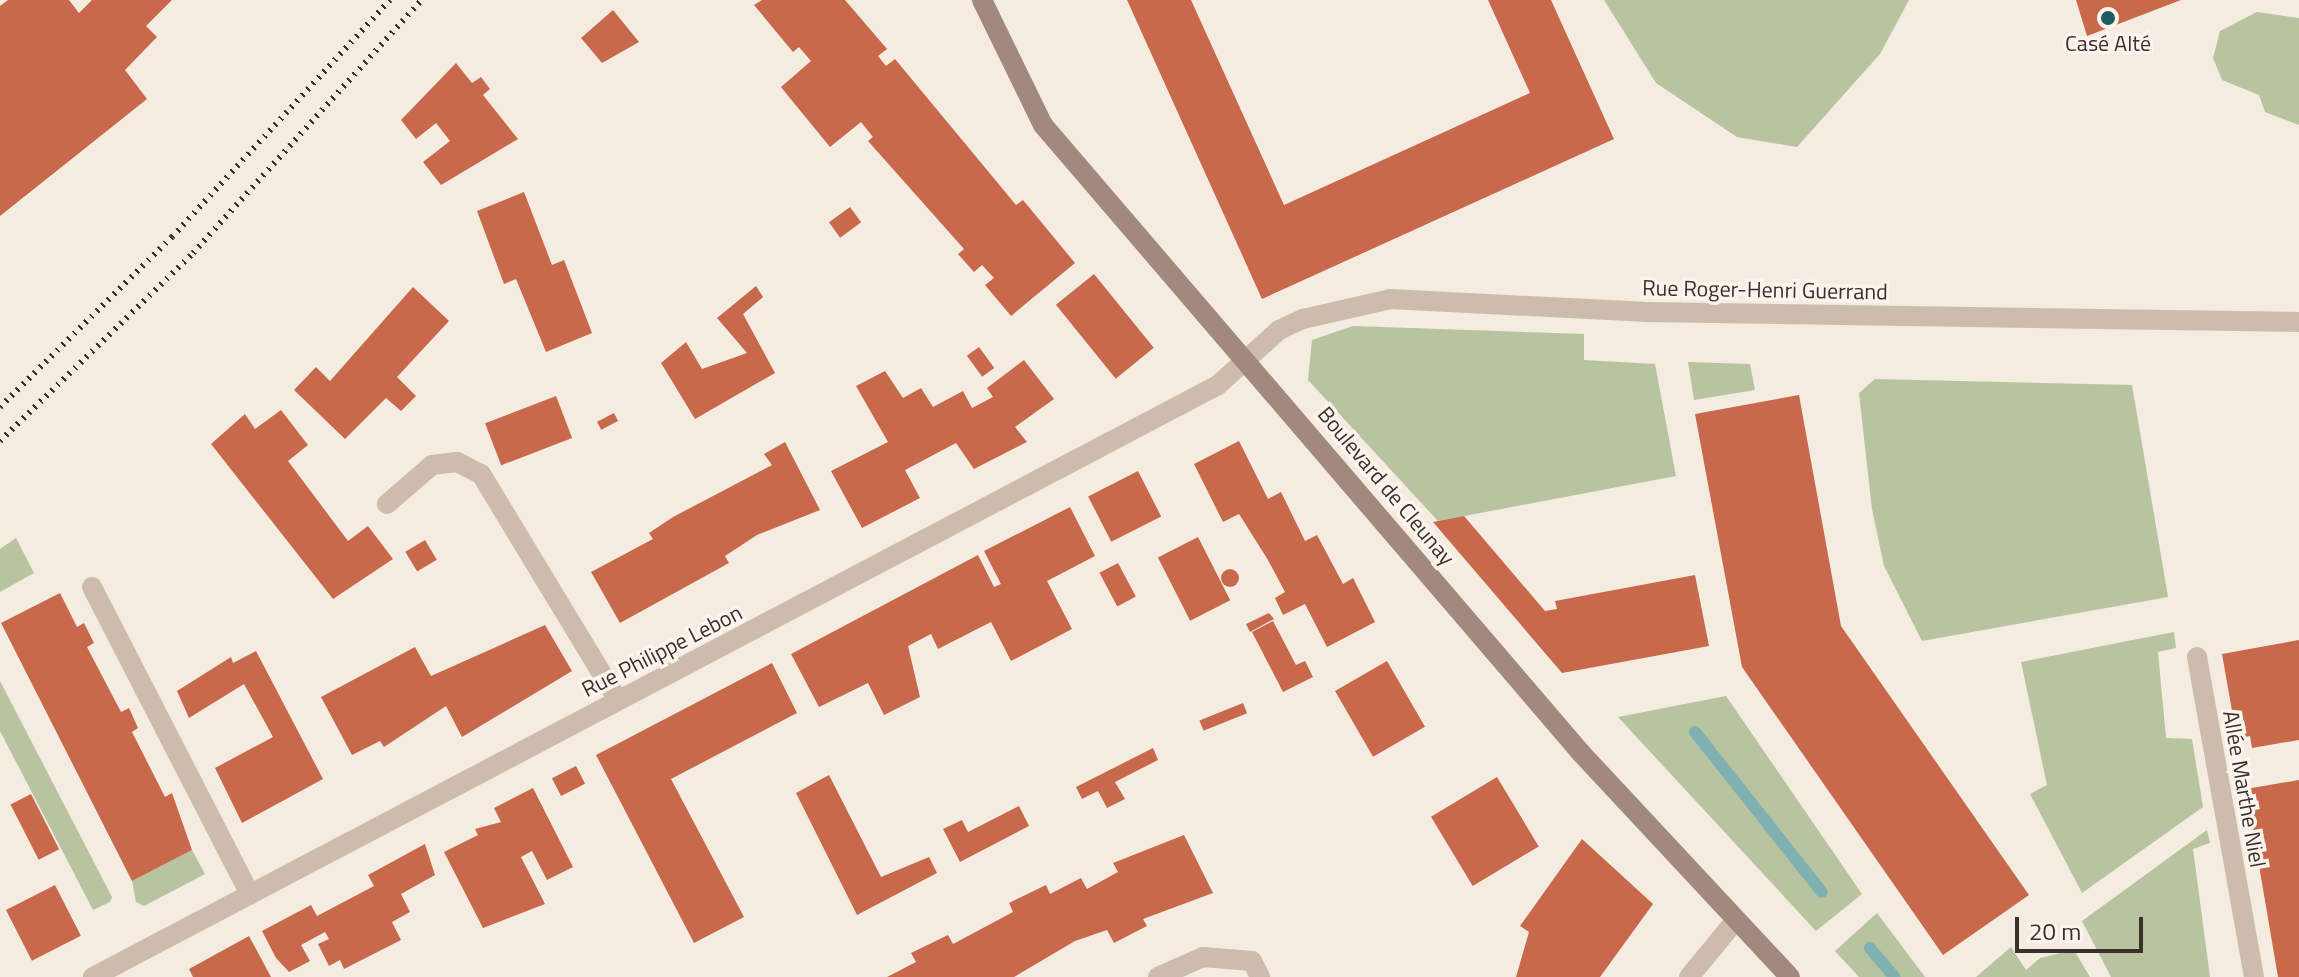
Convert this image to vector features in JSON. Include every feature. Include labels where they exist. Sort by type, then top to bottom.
[{"type":"main road","name":"Boulevard de Cleunay","points":[[982,0],[1043,125],[1582,754],[1790,977]]},
{"type":"street","name":"Rue Roger-Henri Guerrand","points":[[1245,358],[1303,319],[1390,299],[1644,312],[2299,322]]},
{"type":"street","name":"Rue Philippe Lebon","points":[[93,977],[127,970],[250,895],[1218,385],[1245,358]]},
{"type":"street","points":[[387,504],[432,465],[457,462],[481,474],[618,700]]},
{"type":"street","points":[[92,587],[250,895]]},
{"type":"street","name":"Allée Marthe Niel","points":[[2197,657],[2254,977]]},
{"type":"street","points":[[1689,977],[1735,921]]},
{"type":"street","points":[[1158,977],[1203,957],[1252,961],[1260,977]]},
{"type":"green space","points":[[1604,0],[1909,0],[1880,54],[1797,147],[1737,137],[1656,83]]},
{"type":"green space","points":[[2257,12],[2299,18],[2299,125],[2265,112],[2259,95],[2222,80],[2213,58],[2220,31]]},
{"type":"green space","points":[[1353,326],[1584,334],[1584,360],[1655,364],[1676,476],[1438,521],[1308,380],[1312,340]]},
{"type":"green space","points":[[1688,362],[1750,364],[1755,390],[1694,400]]},
{"type":"green space","points":[[1875,379],[2132,385],[2168,597],[1922,641],[1884,566],[1872,509],[1859,393]]},
{"type":"green space","points":[[16,538],[34,573],[0,592],[0,549]]},
{"type":"green space","points":[[2174,632],[2176,648],[2158,652],[2166,738],[2192,739],[2203,807],[2082,893],[2030,794],[2047,785],[2021,662]]},
{"type":"green space","points":[[0,681],[112,897],[110,902],[93,910],[0,731]]},
{"type":"green space","points":[[1726,696],[1862,894],[1816,931],[1618,717]]},
{"type":"green space","points":[[2207,830],[2210,843],[2193,849],[2210,977],[2111,977],[2082,921]]},
{"type":"green space","points":[[192,850],[205,874],[144,906],[136,902],[132,881]]},
{"type":"green space","points":[[1877,913],[1925,977],[1859,977],[1835,951]]},
{"type":"green space","points":[[2011,947],[2026,970],[2040,958],[2074,950],[2090,977],[1976,977]]},
{"type":"building","points":[[8,0],[69,0],[79,13],[92,0],[172,0],[146,26],[157,37],[125,70],[147,99],[0,216],[0,6]]},
{"type":"building","points":[[762,0],[845,0],[887,49],[878,56],[886,66],[895,59],[1016,205],[1023,200],[1075,263],[1011,316],[985,285],[994,278],[982,265],[974,272],[958,254],[964,249],[868,141],[873,137],[861,122],[830,147],[781,87],[811,61],[799,47],[793,52],[754,5]]},
{"type":"building","points":[[1127,0],[1191,0],[1284,205],[1530,93],[1488,0],[1551,0],[1614,139],[1262,299]]},
{"type":"building","name":"Casé Alté","points":[[2076,0],[2181,0],[2087,36]]},
{"type":"building","points":[[613,10],[639,42],[602,63],[581,38]]},
{"type":"building","points":[[456,63],[472,83],[481,77],[490,89],[483,95],[518,139],[441,185],[423,162],[450,141],[436,123],[416,139],[401,120]]},
{"type":"building","points":[[524,192],[552,265],[564,260],[592,333],[546,352],[516,279],[504,284],[477,211]]},
{"type":"building","points":[[850,207],[861,222],[840,238],[829,222]]},
{"type":"building","points":[[1094,274],[1154,348],[1116,379],[1056,305]]},
{"type":"building","points":[[756,286],[763,297],[743,314],[775,373],[695,419],[661,363],[686,342],[702,369],[747,353],[717,318]]},
{"type":"building","points":[[413,287],[449,321],[397,377],[416,396],[401,411],[386,398],[345,439],[294,390],[316,367],[330,381]]},
{"type":"building","points":[[979,347],[994,368],[982,377],[967,356]]},
{"type":"building","points":[[1024,360],[1054,399],[1015,427],[1027,442],[974,469],[956,443],[905,470],[920,498],[862,528],[831,471],[888,442],[856,386],[885,371],[903,398],[921,388],[933,407],[963,391],[972,408],[993,397],[987,388]]},
{"type":"building","points":[[1799,395],[1841,626],[2029,895],[1943,955],[1742,667],[1695,414]]},
{"type":"building","points":[[556,396],[572,438],[501,465],[485,423]]},
{"type":"building","points":[[281,410],[308,445],[288,461],[348,541],[368,526],[393,559],[333,599],[211,444],[245,414],[255,429]]},
{"type":"building","points":[[614,413],[618,421],[601,430],[597,422]]},
{"type":"building","points":[[1239,441],[1268,499],[1281,492],[1305,541],[1317,535],[1343,584],[1353,578],[1375,622],[1327,647],[1305,604],[1283,615],[1275,598],[1285,592],[1268,560],[1239,514],[1223,522],[1194,464]]},
{"type":"building","points":[[785,442],[820,510],[757,535],[725,556],[729,563],[620,623],[591,572],[653,539],[649,533],[673,517],[772,465],[764,454]]},
{"type":"building","points":[[1138,471],[1161,516],[1111,542],[1088,496]]},
{"type":"building","points":[[1070,507],[1095,556],[1047,581],[1072,629],[1011,661],[991,622],[938,649],[931,634],[908,646],[920,697],[884,715],[868,683],[819,707],[791,654],[978,555],[994,587],[1001,584],[984,551]]},
{"type":"building","points":[[1464,516],[1545,611],[1557,609],[1555,601],[1695,575],[1709,646],[1562,673],[1433,522]]},
{"type":"building","points":[[1198,537],[1230,600],[1190,621],[1158,557]]},
{"type":"building","points":[[425,540],[437,560],[417,572],[405,552]]},
{"type":"building","points":[[1118,563],[1136,597],[1117,606],[1099,573]]},
{"type":"building","points":[[1226,569],[1234,569],[1239,578],[1237,585],[1226,587],[1221,582],[1221,574]]},
{"type":"building","points":[[60,593],[77,627],[84,623],[94,643],[87,647],[121,712],[129,708],[138,728],[132,732],[165,797],[172,793],[192,850],[132,881],[1,623]]},
{"type":"building","points":[[1269,613],[1274,619],[1250,632],[1246,624]]},
{"type":"building","points":[[1273,621],[1296,665],[1305,661],[1313,677],[1283,692],[1252,632]]},
{"type":"building","points":[[545,625],[572,671],[462,737],[446,706],[384,747],[380,741],[352,755],[321,697],[415,647],[431,676]]},
{"type":"building","points":[[2299,640],[2299,740],[2252,748],[2250,736],[2237,739],[2222,654]]},
{"type":"building","points":[[256,651],[323,779],[242,823],[215,768],[273,737],[244,684],[189,718],[177,691],[231,657],[233,663]]},
{"type":"building","points":[[1387,661],[1425,727],[1373,757],[1335,691]]},
{"type":"building","points":[[772,663],[797,713],[671,779],[744,917],[694,943],[596,755]]},
{"type":"building","points":[[1243,703],[1247,713],[1204,731],[1199,721]]},
{"type":"building","points":[[1153,748],[1158,760],[1115,782],[1125,799],[1107,808],[1098,791],[1082,799],[1076,787]]},
{"type":"building","points":[[576,766],[585,784],[561,796],[552,778]]},
{"type":"building","points":[[829,775],[881,877],[929,857],[937,873],[857,915],[796,793]]},
{"type":"building","points":[[1497,777],[1539,846],[1473,886],[1431,817]]},
{"type":"building","points":[[2299,780],[2299,977],[2278,977],[2246,789]]},
{"type":"building","points":[[533,788],[573,867],[547,880],[532,851],[521,857],[545,904],[483,928],[444,852],[478,835],[475,829],[501,822],[494,808]]},
{"type":"building","points":[[31,794],[59,849],[39,860],[11,804]]},
{"type":"building","points":[[1019,806],[1029,826],[960,862],[943,829],[962,820],[968,832]]},
{"type":"building","points":[[1184,835],[1213,893],[1143,919],[1147,926],[1114,943],[1107,930],[1075,941],[1014,977],[887,977],[916,962],[911,953],[948,935],[953,944],[1013,912],[1009,903],[1046,885],[1050,894],[1081,878],[1087,889],[1118,872],[1113,863]]},
{"type":"building","points":[[1582,839],[1653,904],[1600,977],[1516,977],[1529,932],[1520,926]]},
{"type":"building","points":[[425,844],[435,875],[401,894],[410,912],[392,922],[401,940],[344,969],[340,960],[329,966],[318,944],[329,939],[325,932],[301,945],[310,961],[289,972],[276,958],[262,931],[311,905],[317,916],[374,886],[368,875]]},
{"type":"building","points":[[55,885],[81,936],[32,961],[6,910]]},
{"type":"building","points":[[249,936],[271,977],[193,977],[189,969]]},
{"type":"waterway","points":[[1695,732],[1822,892]]},
{"type":"waterway","points":[[1870,948],[1894,977]]},
{"type":"railway","points":[[0,407],[172,237],[390,0]]},
{"type":"railway","points":[[0,441],[193,253],[422,0]]},
{"type":"place","name":"Casé Alté","points":[[2108,18]]}]
